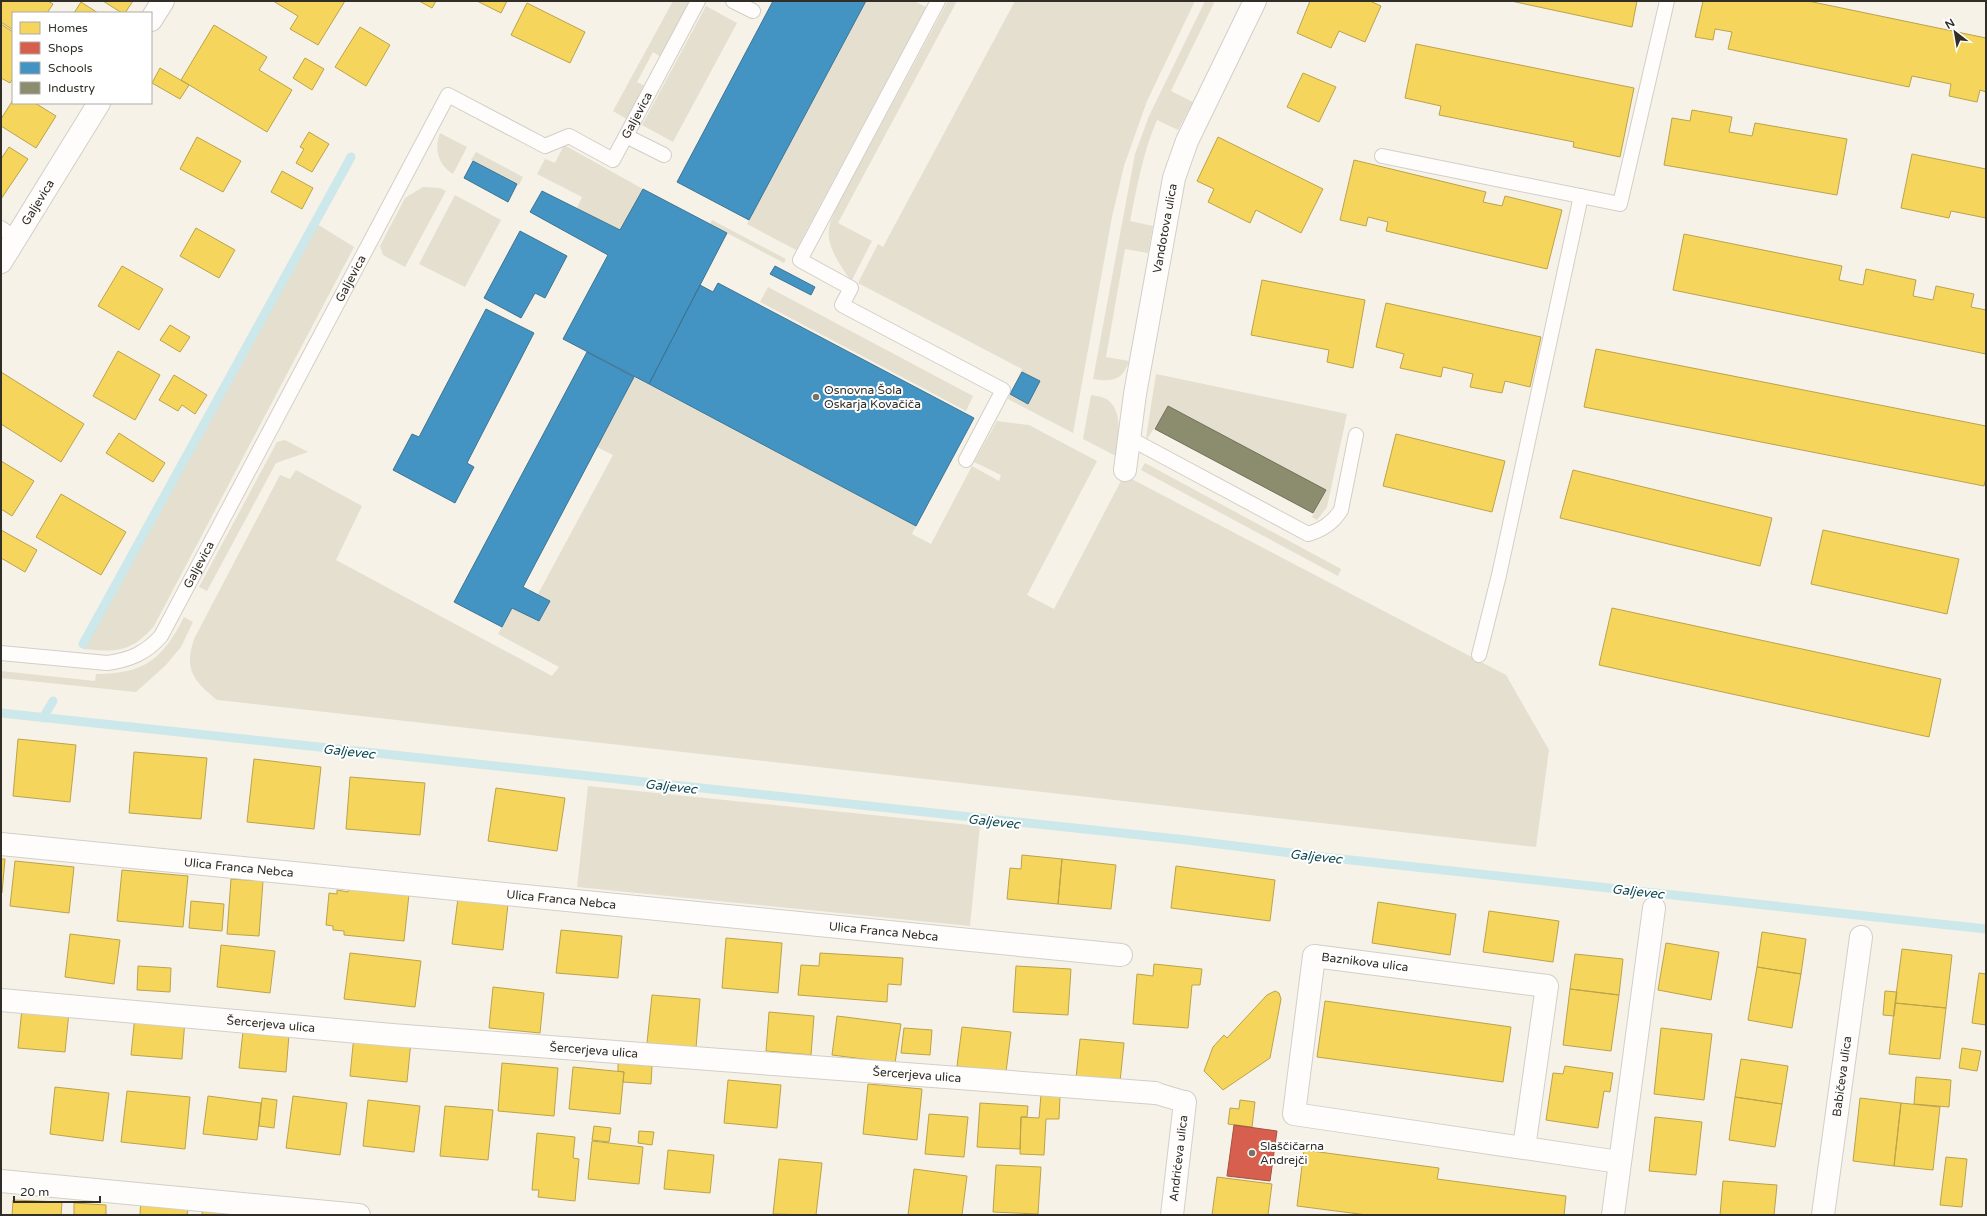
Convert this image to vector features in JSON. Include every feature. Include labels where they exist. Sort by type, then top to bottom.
[{"type":"street","points":[[152,18],[163,1]]},
{"type":"street","name":"Vandotova ulica","points":[[1125,470],[1135,394],[1174,178],[1187,141],[1255,1]]},
{"type":"street","name":"Galjevica","points":[[1,262],[8,233],[99,104]]},
{"type":"street","name":"Ulica Franca Nebca","points":[[1,844],[1122,955]]},
{"type":"street","points":[[1612,1215],[1654,908]]},
{"type":"street","name":"Babičeva ulica","points":[[1823,1215],[1861,937]]},
{"type":"street","name":"Baznikova ulica","points":[[1524,1148],[1547,986],[1314,956],[1294,1114],[1524,1148],[1619,1162]]},
{"type":"street","name":"Šercerjeva ulica","points":[[1,1000],[392,1035],[1155,1093],[1185,1102]]},
{"type":"street","name":"Andrićeva ulica","points":[[1172,1215],[1185,1102]]},
{"type":"street","points":[[1,1181],[359,1215]]},
{"type":"lane","name":"Galjevica","points":[[1,653],[107,663],[121,662],[140,654],[162,636],[448,95],[545,146],[569,136],[613,160],[698,1]]},
{"type":"lane","points":[[733,1],[753,11]]},
{"type":"lane","points":[[937,1],[800,260],[851,288],[842,305],[1003,390],[966,460]]},
{"type":"lane","points":[[1382,156],[1620,204],[1666,1]]},
{"type":"lane","points":[[626,136],[664,155]]},
{"type":"lane","points":[[1479,655],[1499,575],[1580,196]]},
{"type":"lane","points":[[1129,438],[1308,534],[1321,530],[1336,518],[1341,510],[1356,435]]},
{"type":"shaded area","points":[[673,1],[690,1],[661,57],[653,52],[637,82],[645,86],[628,120],[613,111]]},
{"type":"shaded area","points":[[866,1],[914,1],[926,7],[796,250],[747,224]]},
{"type":"shaded area","points":[[948,1],[957,1],[838,223],[872,241],[852,280],[849,278],[834,255],[829,235],[831,221],[841,199]]},
{"type":"shaded area","points":[[1015,1],[1195,1],[1147,101],[1124,166],[1112,217],[1073,433],[1008,399],[1022,369],[858,283],[878,244],[883,247]]},
{"type":"shaded area","points":[[1205,1],[1215,1],[1171,91],[1193,102],[1178,130],[1157,120],[1144,157],[1135,195],[1130,221],[1153,226],[1148,253],[1125,249],[1106,357],[1129,361],[1123,373],[1116,379],[1093,379],[1135,154],[1149,116]]},
{"type":"shaded area","points":[[706,6],[737,23],[673,142],[642,125]]},
{"type":"shaded area","points":[[440,133],[467,147],[453,174],[444,166],[439,156],[437,145]]},
{"type":"shaded area","points":[[564,145],[643,189],[620,230],[577,208],[582,197],[537,174],[545,159],[555,163]]},
{"type":"shaded area","points":[[476,152],[523,177],[519,185],[471,160]]},
{"type":"shaded area","points":[[423,187],[440,188],[446,191],[405,267],[383,255],[380,246],[405,198]]},
{"type":"shaded area","points":[[455,195],[501,220],[465,287],[419,264]]},
{"type":"shaded area","points":[[712,220],[786,259],[784,263],[710,224]]},
{"type":"shaded area","points":[[317,224],[354,247],[154,626],[138,641],[122,649],[83,649]]},
{"type":"shaded area","points":[[768,287],[973,396],[966,411],[760,302]]},
{"type":"shaded area","points":[[1156,374],[1347,414],[1327,507],[1317,520],[1312,517],[1326,490],[1168,407],[1147,439]]},
{"type":"shaded area","points":[[634,377],[916,526],[912,534],[931,544],[972,466],[999,481],[1001,475],[974,462],[997,421],[1029,425],[1097,461],[1027,595],[1054,609],[1124,475],[1506,675],[1549,750],[1536,847],[217,700],[197,680],[193,674],[190,659],[194,639],[280,475],[290,479],[296,470],[362,506],[336,560],[552,676],[559,667],[498,634],[512,608],[539,621],[550,601],[538,594],[613,455],[597,447]]},
{"type":"shaded area","points":[[1091,395],[1104,398],[1115,408],[1119,433],[1118,457],[1083,439]]},
{"type":"shaded area","points":[[285,440],[308,452],[276,463],[207,591],[199,587],[277,442]]},
{"type":"shaded area","points":[[1145,463],[1341,569],[1338,576],[1141,470]]},
{"type":"shaded area","points":[[184,617],[193,622],[181,647],[166,665],[136,692],[1,678],[1,671],[95,681],[96,674],[127,671],[139,667],[160,653],[176,632]]},
{"type":"shaded area","points":[[588,786],[980,826],[970,926],[577,887]]},
{"type":"building: Homes","points":[[1,1],[48,1],[53,4],[48,12],[12,12],[12,29],[1,22]]},
{"type":"building: Homes","points":[[103,1],[133,1],[126,12],[120,12]]},
{"type":"building: Homes","points":[[273,1],[345,1],[318,45],[290,29],[298,16]]},
{"type":"building: Homes","points":[[419,1],[436,1],[432,8]]},
{"type":"building: Homes","points":[[477,1],[507,1],[501,13]]},
{"type":"building: Homes","points":[[1310,1],[1370,1],[1381,6],[1365,42],[1339,31],[1331,48],[1297,33]]},
{"type":"building: Homes","points":[[1511,1],[1637,1],[1632,27]]},
{"type":"building: Homes","points":[[1703,1],[1808,1],[1986,38],[1986,92],[1980,90],[1977,102],[1949,96],[1951,84],[1912,76],[1909,87],[1728,49],[1732,32],[1715,29],[1713,40],[1695,37]]},
{"type":"building: Homes","points":[[81,2],[96,12],[75,12]]},
{"type":"building: Homes","points":[[527,3],[585,32],[570,63],[511,35]]},
{"type":"building: Homes","points":[[1,24],[12,31],[12,80],[10,83],[1,78]]},
{"type":"building: Homes","points":[[214,25],[267,57],[259,70],[292,90],[267,132],[181,80]]},
{"type":"building: Homes","points":[[360,27],[390,45],[366,86],[335,67]]},
{"type":"building: Homes","points":[[1416,44],[1634,88],[1620,157],[1573,147],[1574,142],[1439,115],[1441,106],[1405,98]]},
{"type":"building: Homes","points":[[305,58],[324,69],[312,90],[293,78]]},
{"type":"building: Homes","points":[[160,68],[189,85],[180,99],[152,83]]},
{"type":"building: Homes","points":[[1303,73],[1336,87],[1319,122],[1287,107]]},
{"type":"building: Homes","points":[[12,102],[12,104],[37,104],[56,116],[36,148],[1,126],[1,119]]},
{"type":"building: Homes","points":[[1692,110],[1732,117],[1729,132],[1752,136],[1755,123],[1847,139],[1837,195],[1664,165],[1672,118],[1690,121]]},
{"type":"building: Homes","points":[[309,132],[329,144],[312,172],[296,163],[304,149],[300,147]]},
{"type":"building: Homes","points":[[197,137],[241,161],[223,192],[180,169]]},
{"type":"building: Homes","points":[[1218,137],[1323,189],[1301,233],[1256,210],[1250,223],[1208,202],[1214,189],[1197,181]]},
{"type":"building: Homes","points":[[9,147],[28,159],[1,199],[1,159]]},
{"type":"building: Homes","points":[[1912,154],[1986,169],[1986,218],[1951,211],[1949,218],[1901,208]]},
{"type":"building: Homes","points":[[1354,160],[1486,192],[1483,202],[1502,206],[1505,196],[1562,210],[1547,269],[1386,231],[1388,222],[1368,217],[1366,226],[1340,220]]},
{"type":"building: Homes","points":[[282,171],[313,188],[302,209],[271,192]]},
{"type":"building: Homes","points":[[196,228],[235,250],[219,278],[180,256]]},
{"type":"building: Homes","points":[[1684,234],[1842,266],[1839,280],[1863,285],[1866,269],[1916,280],[1913,296],[1933,300],[1936,286],[1974,294],[1971,307],[1986,310],[1986,354],[1673,290]]},
{"type":"building: Homes","points":[[122,266],[163,289],[139,330],[98,306]]},
{"type":"building: Homes","points":[[1262,280],[1365,300],[1353,368],[1327,362],[1329,350],[1251,335]]},
{"type":"building: Homes","points":[[1386,303],[1541,337],[1530,387],[1505,381],[1502,393],[1470,387],[1473,374],[1443,367],[1441,377],[1400,368],[1404,354],[1376,347]]},
{"type":"building: Homes","points":[[170,325],[190,337],[180,352],[160,340]]},
{"type":"building: Homes","points":[[1596,349],[1986,426],[1986,478],[1984,486],[1584,407]]},
{"type":"building: Homes","points":[[118,351],[160,375],[135,420],[93,396]]},
{"type":"building: Homes","points":[[1,372],[84,424],[61,462],[1,424]]},
{"type":"building: Homes","points":[[174,375],[207,395],[195,414],[182,405],[178,411],[159,400]]},
{"type":"building: Homes","points":[[119,433],[165,463],[153,482],[106,453]]},
{"type":"building: Homes","points":[[1396,434],[1505,461],[1492,512],[1383,486]]},
{"type":"building: Homes","points":[[1,461],[34,481],[12,516],[1,509]]},
{"type":"building: Homes","points":[[1573,470],[1772,518],[1760,566],[1560,518]]},
{"type":"building: Homes","points":[[61,494],[126,532],[101,575],[36,537]]},
{"type":"building: Homes","points":[[1,530],[37,550],[25,572],[1,558]]},
{"type":"building: Homes","points":[[1823,530],[1959,559],[1947,614],[1811,584]]},
{"type":"building: Homes","points":[[1612,608],[1941,679],[1929,737],[1599,665]]},
{"type":"building: Homes","points":[[18,739],[76,745],[70,802],[13,796]]},
{"type":"building: Homes","points":[[134,752],[207,758],[201,819],[129,813]]},
{"type":"building: Homes","points":[[254,759],[321,767],[314,829],[247,822]]},
{"type":"building: Homes","points":[[350,777],[425,783],[420,835],[346,829]]},
{"type":"building: Homes","points":[[496,788],[565,798],[557,851],[488,841]]},
{"type":"building: Homes","points":[[1022,855],[1062,859],[1058,904],[1007,899],[1010,868],[1021,869]]},
{"type":"building: Homes","points":[[1,859],[5,859],[2,893],[1,893]]},
{"type":"building: Homes","points":[[1062,859],[1116,865],[1111,909],[1058,904]]},
{"type":"building: Homes","points":[[15,861],[74,867],[69,913],[10,906]]},
{"type":"building: Homes","points":[[1176,866],[1275,880],[1270,921],[1171,908]]},
{"type":"building: Homes","points":[[122,870],[188,876],[183,927],[117,921]]},
{"type":"building: Homes","points":[[231,879],[263,881],[259,936],[227,934]]},
{"type":"building: Homes","points":[[349,888],[409,894],[404,941],[344,935],[344,931],[333,930],[333,926],[326,925],[329,893],[337,894],[337,890],[348,892]]},
{"type":"building: Homes","points":[[458,898],[508,904],[503,950],[452,944]]},
{"type":"building: Homes","points":[[191,901],[224,904],[222,931],[189,928]]},
{"type":"building: Homes","points":[[1378,902],[1456,914],[1450,955],[1372,943]]},
{"type":"building: Homes","points":[[1489,911],[1559,921],[1553,962],[1483,952]]},
{"type":"building: Homes","points":[[561,930],[622,936],[618,978],[556,973]]},
{"type":"building: Homes","points":[[1762,932],[1806,939],[1801,974],[1757,967]]},
{"type":"building: Homes","points":[[70,934],[120,940],[114,984],[65,977]]},
{"type":"building: Homes","points":[[726,938],[782,943],[778,993],[722,988]]},
{"type":"building: Homes","points":[[1666,943],[1719,952],[1711,1000],[1658,990]]},
{"type":"building: Homes","points":[[221,945],[275,951],[270,993],[217,987]]},
{"type":"building: Homes","points":[[1902,949],[1952,955],[1946,1008],[1895,1003]]},
{"type":"building: Homes","points":[[350,953],[421,961],[415,1007],[344,999]]},
{"type":"building: Homes","points":[[820,953],[903,958],[901,985],[888,984],[887,1002],[798,995],[801,965],[819,966]]},
{"type":"building: Homes","points":[[1575,954],[1623,959],[1619,995],[1570,989]]},
{"type":"building: Homes","points":[[1154,964],[1202,969],[1200,985],[1192,985],[1188,1028],[1133,1024],[1137,974],[1153,976]]},
{"type":"building: Homes","points":[[138,966],[171,968],[170,992],[137,990]]},
{"type":"building: Homes","points":[[1016,966],[1071,969],[1068,1015],[1013,1012]]},
{"type":"building: Homes","points":[[1757,967],[1801,974],[1792,1028],[1748,1020]]},
{"type":"building: Homes","points":[[1979,973],[1986,974],[1986,1025],[1972,1023]]},
{"type":"building: Homes","points":[[493,987],[544,993],[540,1033],[489,1028]]},
{"type":"building: Homes","points":[[1570,989],[1619,995],[1611,1051],[1563,1045]]},
{"type":"building: Homes","points":[[1275,991],[1279,993],[1281,999],[1270,1058],[1223,1090],[1204,1071],[1213,1047],[1224,1035],[1227,1038],[1267,995]]},
{"type":"building: Homes","points":[[1885,991],[1897,992],[1894,1016],[1883,1015]]},
{"type":"building: Homes","points":[[652,995],[700,999],[696,1048],[647,1043]]},
{"type":"building: Homes","points":[[1325,1001],[1511,1027],[1503,1082],[1317,1057]]},
{"type":"building: Homes","points":[[1895,1003],[1946,1008],[1940,1059],[1889,1054]]},
{"type":"building: Homes","points":[[22,1008],[69,1012],[65,1052],[18,1048]]},
{"type":"building: Homes","points":[[769,1012],[814,1016],[811,1055],[766,1051]]},
{"type":"building: Homes","points":[[135,1015],[185,1019],[182,1059],[131,1055]]},
{"type":"building: Homes","points":[[837,1016],[901,1024],[895,1063],[832,1055]]},
{"type":"building: Homes","points":[[962,1027],[1011,1032],[1006,1072],[957,1066]]},
{"type":"building: Homes","points":[[904,1028],[932,1030],[930,1055],[901,1053]]},
{"type":"building: Homes","points":[[1661,1028],[1712,1034],[1704,1100],[1654,1094]]},
{"type":"building: Homes","points":[[243,1031],[289,1035],[286,1072],[239,1068]]},
{"type":"building: Homes","points":[[354,1035],[411,1041],[407,1082],[350,1076]]},
{"type":"building: Homes","points":[[1080,1039],[1124,1043],[1120,1082],[1076,1078]]},
{"type":"building: Homes","points":[[1962,1048],[1981,1051],[1977,1071],[1959,1068]]},
{"type":"building: Homes","points":[[1741,1059],[1788,1066],[1782,1104],[1735,1097]]},
{"type":"building: Homes","points":[[502,1063],[558,1068],[554,1116],[498,1111]]},
{"type":"building: Homes","points":[[618,1063],[652,1066],[651,1084],[623,1082],[624,1072],[618,1071]]},
{"type":"building: Homes","points":[[1565,1066],[1613,1073],[1610,1092],[1604,1091],[1598,1128],[1546,1120],[1553,1073],[1563,1074]]},
{"type":"building: Homes","points":[[573,1067],[624,1072],[620,1114],[569,1109]]},
{"type":"building: Homes","points":[[1916,1077],[1951,1080],[1949,1107],[1914,1104]]},
{"type":"building: Homes","points":[[728,1080],[781,1085],[777,1128],[724,1123]]},
{"type":"building: Homes","points":[[868,1084],[922,1089],[917,1140],[863,1134]]},
{"type":"building: Homes","points":[[55,1087],[109,1093],[103,1141],[50,1134]]},
{"type":"building: Homes","points":[[127,1091],[190,1097],[185,1149],[121,1142]]},
{"type":"building: Homes","points":[[1041,1095],[1060,1096],[1059,1119],[1046,1119],[1044,1155],[1020,1154],[1021,1117],[1039,1118]]},
{"type":"building: Homes","points":[[208,1096],[261,1103],[257,1140],[203,1134]]},
{"type":"building: Homes","points":[[293,1096],[347,1103],[340,1155],[286,1148]]},
{"type":"building: Homes","points":[[1735,1097],[1782,1104],[1775,1147],[1729,1140]]},
{"type":"building: Homes","points":[[262,1098],[277,1100],[274,1128],[259,1126]]},
{"type":"building: Homes","points":[[1860,1098],[1901,1103],[1894,1166],[1853,1161]]},
{"type":"building: Homes","points":[[368,1100],[420,1106],[414,1152],[363,1146]]},
{"type":"building: Homes","points":[[1240,1100],[1255,1102],[1252,1127],[1228,1124],[1230,1108],[1239,1109]]},
{"type":"building: Homes","points":[[980,1103],[1028,1106],[1027,1117],[1021,1117],[1020,1149],[977,1147]]},
{"type":"building: Homes","points":[[1901,1103],[1940,1107],[1933,1170],[1894,1166]]},
{"type":"building: Homes","points":[[445,1106],[493,1110],[488,1160],[440,1156]]},
{"type":"building: Homes","points":[[929,1114],[968,1117],[964,1157],[925,1154]]},
{"type":"building: Homes","points":[[1655,1117],[1702,1122],[1696,1175],[1649,1171]]},
{"type":"building: Homes","points":[[594,1126],[611,1128],[609,1142],[592,1140]]},
{"type":"building: Homes","points":[[639,1131],[654,1132],[652,1145],[638,1143]]},
{"type":"building: Homes","points":[[537,1133],[575,1137],[573,1158],[579,1159],[575,1201],[538,1197],[539,1190],[532,1190]]},
{"type":"building: Homes","points":[[592,1141],[643,1147],[639,1184],[588,1179]]},
{"type":"building: Homes","points":[[668,1150],[714,1155],[710,1193],[664,1189]]},
{"type":"building: Homes","points":[[1304,1150],[1439,1168],[1437,1179],[1566,1196],[1564,1215],[1367,1215],[1297,1206]]},
{"type":"building: Homes","points":[[1946,1157],[1967,1159],[1962,1207],[1940,1205]]},
{"type":"building: Homes","points":[[779,1159],[822,1163],[816,1215],[773,1214]]},
{"type":"building: Homes","points":[[996,1165],[1041,1167],[1038,1214],[993,1212]]},
{"type":"building: Homes","points":[[914,1169],[967,1176],[962,1215],[908,1215]]},
{"type":"building: Homes","points":[[1217,1177],[1272,1184],[1268,1215],[1212,1215]]},
{"type":"building: Homes","points":[[1723,1181],[1777,1185],[1774,1215],[1720,1215]]},
{"type":"building: Homes","points":[[141,1198],[189,1204],[187,1215],[140,1215]]},
{"type":"building: Homes","points":[[13,1200],[62,1202],[61,1215],[12,1215]]},
{"type":"building: Homes","points":[[74,1203],[106,1205],[106,1215],[74,1215]]},
{"type":"building: Homes","points":[[203,1204],[249,1215],[202,1215]]},
{"type":"building: Shops","name":"Slaščičarna Andrejči","points":[[1234,1125],[1277,1131],[1270,1181],[1227,1176]]},
{"type":"building: Schools","points":[[773,1],[866,1],[749,220],[677,182]]},
{"type":"building: Schools","points":[[473,161],[517,184],[508,202],[464,178]]},
{"type":"building: Schools","points":[[643,189],[727,233],[649,384],[563,339],[608,255],[530,212],[542,191],[620,230]]},
{"type":"building: Schools","points":[[520,231],[567,256],[545,298],[535,293],[521,318],[484,298]]},
{"type":"building: Schools","points":[[775,266],[815,287],[811,295],[770,274]]},
{"type":"building: Schools","points":[[718,283],[974,418],[916,526],[649,384],[700,285],[713,292]]},
{"type":"building: Schools","points":[[486,309],[534,333],[467,463],[474,467],[455,503],[393,470],[412,434],[419,437]]},
{"type":"building: Schools","points":[[587,352],[634,377],[523,587],[550,601],[539,621],[512,608],[502,627],[454,602]]},
{"type":"building: Schools","points":[[1022,372],[1040,381],[1028,404],[1010,394]]},
{"type":"building: Industry","points":[[1168,406],[1326,490],[1313,513],[1155,429]]},
{"type":"waterway","points":[[83,644],[351,157]]},
{"type":"waterway","points":[[43,718],[53,701]]},
{"type":"waterway","name":"Galjevec","points":[[1,713],[1187,840],[1323,857],[1986,929]]},
{"type":"place","name":"Osnovna Šola Oskarja Kovačiča","points":[[816,397]]},
{"type":"place","name":"Slaščičarna Andrejči","points":[[1252,1153]]}]
